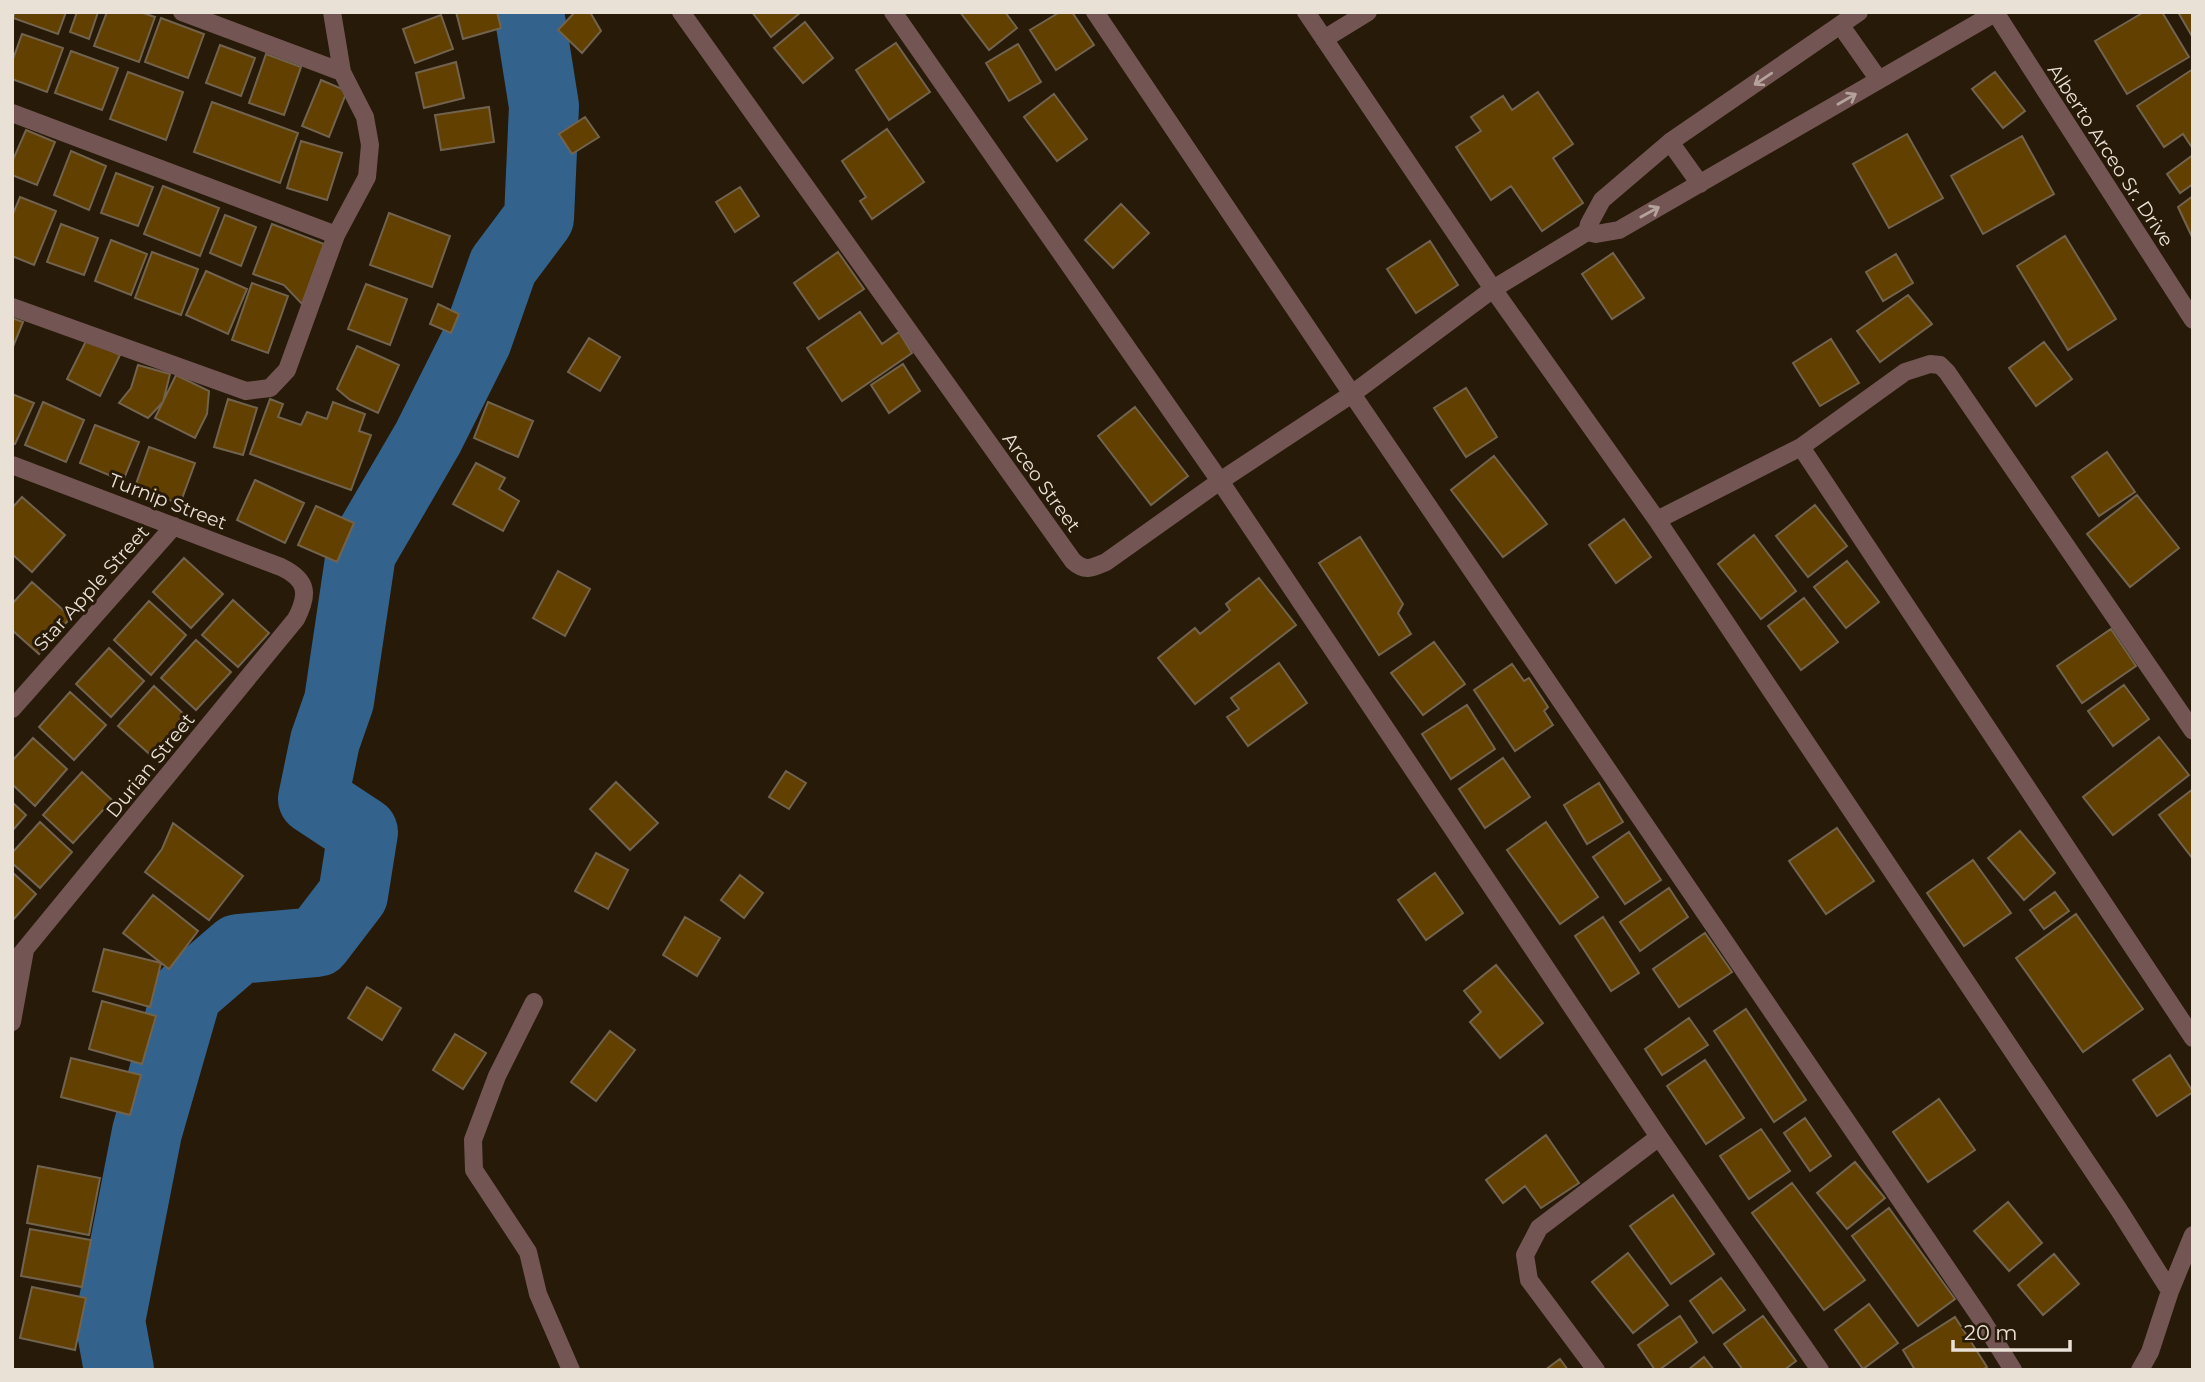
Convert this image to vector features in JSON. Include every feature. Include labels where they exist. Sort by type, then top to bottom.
[{"type":"street","points":[[182,12],[342,72]]},
{"type":"street","points":[[12,307],[246,391],[270,388],[287,370],[336,236],[367,177],[370,145],[365,117],[342,72],[332,12]]},
{"type":"street","name":"Arceo Street","points":[[681,12],[1073,561],[1088,569],[1105,562],[1220,481],[1352,394],[1493,289],[1587,232]]},
{"type":"street","points":[[893,12],[1220,481],[1659,1137],[1820,1370]]},
{"type":"street","points":[[1095,12],[1982,1320],[2013,1370]]},
{"type":"street","points":[[1306,12],[1493,289],[1657,520],[2119,1210],[2170,1291]]},
{"type":"street","points":[[1324,39],[1368,12]]},
{"type":"street","points":[[1859,12],[1670,142],[1602,200],[1587,232],[1595,234],[1619,230],[1995,13]]},
{"type":"street","name":"Alberto Arceo Sr. Drive","points":[[1995,13],[2190,309]]},
{"type":"street","points":[[1841,26],[1879,80]]},
{"type":"street","points":[[12,113],[336,236]]},
{"type":"street","points":[[1670,142],[1700,184]]},
{"type":"street","points":[[1657,520],[1801,447],[1905,372],[1930,364],[1940,365],[2193,731]]},
{"type":"street","points":[[1801,447],[2193,1038]]},
{"type":"street","name":"Turnip Street","points":[[12,465],[281,567],[294,573],[303,584]]},
{"type":"street","name":"Star Apple Street","points":[[12,709],[174,526]]},
{"type":"street","name":"Durian Street","points":[[12,965],[296,619],[305,601],[303,584]]},
{"type":"street","points":[[12,1022],[25,950]]},
{"type":"street","points":[[534,1002],[497,1076],[473,1140],[474,1170],[528,1252],[538,1294],[571,1370]]},
{"type":"street","points":[[1596,1370],[1528,1280],[1525,1255],[1539,1228],[1659,1137]]},
{"type":"street","points":[[2140,1370],[2150,1352],[2170,1291],[2193,1235]]},
{"type":"building","points":[[15,12],[66,12],[58,34],[13,18]]},
{"type":"building","points":[[77,12],[98,12],[89,39],[70,32]]},
{"type":"building","points":[[107,12],[140,12],[155,17],[139,62],[94,46]]},
{"type":"building","points":[[456,12],[497,12],[501,28],[463,39]]},
{"type":"building","points":[[575,12],[590,12],[601,31],[582,53],[558,30]]},
{"type":"building","points":[[752,12],[801,12],[771,37]]},
{"type":"building","points":[[960,12],[1005,12],[1017,28],[989,50]]},
{"type":"building","points":[[1060,12],[1072,12],[1094,45],[1056,70],[1030,30]]},
{"type":"building","points":[[2144,12],[2162,12],[2189,57],[2127,94],[2095,41]]},
{"type":"building","points":[[2178,12],[2193,12],[2193,38]]},
{"type":"building","points":[[441,15],[453,49],[415,63],[403,29]]},
{"type":"building","points":[[161,18],[204,34],[188,78],[145,62]]},
{"type":"building","points":[[805,22],[833,58],[803,83],[774,48]]},
{"type":"building","points":[[22,34],[63,48],[47,92],[12,79],[12,62]]},
{"type":"building","points":[[896,43],[930,92],[889,120],[856,70]]},
{"type":"building","points":[[1018,44],[1041,82],[1009,101],[986,63]]},
{"type":"building","points":[[220,45],[255,58],[241,96],[206,83]]},
{"type":"building","points":[[71,51],[118,68],[102,110],[55,93]]},
{"type":"building","points":[[266,54],[301,67],[284,115],[249,103]]},
{"type":"building","points":[[456,62],[464,98],[424,108],[416,73]]},
{"type":"building","points":[[2193,69],[2193,149],[2183,134],[2164,147],[2137,106]]},
{"type":"building","points":[[128,72],[183,92],[166,140],[110,119]]},
{"type":"building","points":[[1995,72],[2025,111],[2003,128],[1972,89]]},
{"type":"building","points":[[321,80],[347,91],[329,137],[302,126]]},
{"type":"building","points":[[1538,92],[1573,144],[1553,158],[1583,203],[1542,231],[1511,186],[1491,200],[1456,147],[1481,131],[1471,117],[1503,96],[1512,110]]},
{"type":"building","points":[[1054,94],[1087,139],[1057,161],[1024,117]]},
{"type":"building","points":[[212,102],[298,133],[280,183],[194,152]]},
{"type":"building","points":[[489,107],[494,142],[441,150],[435,115]]},
{"type":"building","points":[[585,117],[599,137],[572,154],[559,134]]},
{"type":"building","points":[[887,129],[924,182],[872,219],[860,201],[866,197],[842,161]]},
{"type":"building","points":[[26,130],[55,142],[37,185],[12,175],[12,162]]},
{"type":"building","points":[[1907,134],[1943,198],[1889,228],[1853,164]]},
{"type":"building","points":[[2022,136],[2054,194],[1983,234],[1951,176]]},
{"type":"building","points":[[301,141],[342,153],[327,200],[287,188]]},
{"type":"building","points":[[71,151],[106,166],[89,210],[54,195]]},
{"type":"building","points":[[2193,155],[2193,184],[2180,193],[2167,174]]},
{"type":"building","points":[[116,173],[153,187],[138,226],[101,213]]},
{"type":"building","points":[[163,186],[219,208],[200,256],[144,234]]},
{"type":"building","points":[[740,187],[759,216],[735,232],[716,202]]},
{"type":"building","points":[[2193,196],[2193,239],[2178,207]]},
{"type":"building","points":[[20,197],[56,211],[34,265],[12,256],[12,216]]},
{"type":"building","points":[[1121,204],[1149,233],[1113,268],[1085,240]]},
{"type":"building","points":[[389,213],[450,236],[432,287],[370,265]]},
{"type":"building","points":[[225,215],[256,227],[241,266],[210,253]]},
{"type":"building","points":[[61,224],[98,238],[84,275],[47,262]]},
{"type":"building","points":[[272,224],[324,244],[302,304],[284,285],[253,274]]},
{"type":"building","points":[[2065,236],[2116,319],[2068,350],[2017,266]]},
{"type":"building","points":[[111,240],[147,254],[131,295],[95,281]]},
{"type":"building","points":[[1430,241],[1458,285],[1416,313],[1387,269]]},
{"type":"building","points":[[152,252],[198,269],[181,315],[135,298]]},
{"type":"building","points":[[838,252],[864,289],[819,319],[794,283]]},
{"type":"building","points":[[1613,253],[1644,298],[1612,319],[1582,274]]},
{"type":"building","points":[[1896,254],[1913,283],[1883,301],[1866,272]]},
{"type":"building","points":[[206,271],[247,289],[228,334],[186,315]]},
{"type":"building","points":[[252,283],[288,296],[268,353],[232,340]]},
{"type":"building","points":[[366,284],[407,299],[390,345],[348,329]]},
{"type":"building","points":[[1908,295],[1932,324],[1880,362],[1857,331]]},
{"type":"building","points":[[438,304],[459,314],[451,333],[430,324]]},
{"type":"building","points":[[860,312],[882,344],[899,332],[912,353],[842,401],[807,348]]},
{"type":"building","points":[[12,318],[23,322],[12,349]]},
{"type":"building","points":[[589,338],[620,357],[600,391],[568,372]]},
{"type":"building","points":[[87,339],[120,355],[100,396],[67,379]]},
{"type":"building","points":[[1831,339],[1859,383],[1820,406],[1793,363]]},
{"type":"building","points":[[2044,342],[2072,379],[2036,406],[2009,368]]},
{"type":"building","points":[[357,346],[399,365],[378,413],[350,400],[337,389]]},
{"type":"building","points":[[903,364],[920,391],[889,413],[871,385]]},
{"type":"building","points":[[138,365],[170,374],[163,402],[148,418],[119,403],[131,388]]},
{"type":"building","points":[[176,375],[209,391],[207,414],[195,438],[155,418]]},
{"type":"building","points":[[1466,388],[1497,437],[1466,457],[1434,408]]},
{"type":"building","points":[[12,394],[34,403],[15,444],[12,443]]},
{"type":"building","points":[[228,399],[257,408],[243,455],[214,447]]},
{"type":"building","points":[[270,399],[283,404],[278,417],[301,425],[307,412],[327,419],[333,402],[365,414],[359,431],[371,435],[351,490],[250,454]]},
{"type":"building","points":[[43,402],[84,420],[66,462],[25,445]]},
{"type":"building","points":[[488,402],[533,421],[518,457],[474,438]]},
{"type":"building","points":[[1135,407],[1188,476],[1151,505],[1098,436]]},
{"type":"building","points":[[95,425],[139,442],[123,481],[80,463]]},
{"type":"building","points":[[149,447],[195,463],[180,504],[135,487]]},
{"type":"building","points":[[2107,452],[2135,492],[2099,516],[2072,477]]},
{"type":"building","points":[[1494,456],[1547,524],[1503,557],[1451,490]]},
{"type":"building","points":[[476,463],[505,478],[499,489],[519,501],[503,531],[453,504]]},
{"type":"building","points":[[255,480],[304,503],[285,543],[237,520]]},
{"type":"building","points":[[2137,495],[2179,548],[2130,587],[2087,534]]},
{"type":"building","points":[[22,497],[65,535],[32,572],[12,554],[12,508]]},
{"type":"building","points":[[1815,505],[1847,546],[1808,577],[1776,536]]},
{"type":"building","points":[[316,506],[354,523],[337,562],[298,545]]},
{"type":"building","points":[[1624,519],[1651,557],[1616,583],[1589,545]]},
{"type":"building","points":[[1754,535],[1796,591],[1761,619],[1718,564]]},
{"type":"building","points":[[1360,537],[1403,604],[1398,613],[1411,634],[1379,655],[1319,563]]},
{"type":"building","points":[[184,558],[223,594],[191,628],[153,592]]},
{"type":"building","points":[[1847,561],[1879,602],[1846,628],[1814,587]]},
{"type":"building","points":[[558,571],[590,589],[565,636],[533,618]]},
{"type":"building","points":[[1259,578],[1296,625],[1195,704],[1158,658],[1195,628],[1200,634],[1230,610],[1226,604]]},
{"type":"building","points":[[32,582],[71,617],[39,654],[12,630],[12,604]]},
{"type":"building","points":[[1804,598],[1838,642],[1801,670],[1768,626]]},
{"type":"building","points":[[233,600],[269,633],[238,667],[202,635]]},
{"type":"building","points":[[149,601],[186,635],[151,675],[114,640]]},
{"type":"building","points":[[2111,629],[2136,666],[2082,703],[2057,666]]},
{"type":"building","points":[[196,640],[231,672],[196,710],[161,678]]},
{"type":"building","points":[[1434,642],[1465,684],[1423,715],[1391,673]]},
{"type":"building","points":[[109,648],[144,681],[111,717],[76,684]]},
{"type":"building","points":[[1279,663],[1307,703],[1248,746],[1227,717],[1239,709],[1231,698]]},
{"type":"building","points":[[1512,664],[1524,681],[1529,678],[1548,707],[1544,711],[1553,725],[1515,751],[1474,690]]},
{"type":"building","points":[[2124,685],[2149,719],[2113,746],[2088,711]]},
{"type":"building","points":[[154,686],[189,719],[154,758],[118,726]]},
{"type":"building","points":[[70,692],[106,725],[74,760],[39,727]]},
{"type":"building","points":[[1467,705],[1495,749],[1451,779],[1422,734]]},
{"type":"building","points":[[2159,737],[2189,775],[2113,835],[2083,797]]},
{"type":"building","points":[[33,738],[67,769],[35,806],[12,784],[12,761]]},
{"type":"building","points":[[1503,758],[1530,797],[1485,828],[1459,789]]},
{"type":"building","points":[[786,771],[806,783],[789,809],[769,797]]},
{"type":"building","points":[[82,772],[112,800],[73,843],[43,815]]},
{"type":"building","points":[[616,782],[658,823],[630,850],[590,809]]},
{"type":"building","points":[[1599,783],[1623,822],[1587,844],[1564,805]]},
{"type":"building","points":[[2193,789],[2193,859],[2159,815]]},
{"type":"building","points":[[12,802],[26,815],[12,831]]},
{"type":"building","points":[[40,822],[72,852],[40,888],[12,863],[12,853]]},
{"type":"building","points":[[1546,822],[1598,897],[1560,924],[1507,850]]},
{"type":"building","points":[[173,823],[243,876],[209,920],[145,872],[162,849]]},
{"type":"building","points":[[1837,828],[1874,881],[1826,914],[1789,861]]},
{"type":"building","points":[[2020,831],[2055,873],[2024,900],[1988,858]]},
{"type":"building","points":[[1629,832],[1661,880],[1625,904],[1593,857]]},
{"type":"building","points":[[596,853],[628,870],[608,909],[575,891]]},
{"type":"building","points":[[1973,860],[2011,913],[1964,946],[1927,893]]},
{"type":"building","points":[[12,872],[36,894],[12,921]]},
{"type":"building","points":[[1435,873],[1463,913],[1426,940],[1398,900]]},
{"type":"building","points":[[740,875],[763,893],[744,918],[721,900]]},
{"type":"building","points":[[1669,888],[1688,917],[1640,951],[1620,922]]},
{"type":"building","points":[[2055,892],[2069,911],[2044,929],[2030,910]]},
{"type":"building","points":[[153,895],[198,931],[169,969],[123,933]]},
{"type":"building","points":[[2076,914],[2143,1009],[2083,1052],[2016,958]]},
{"type":"building","points":[[685,917],[720,938],[697,976],[663,955]]},
{"type":"building","points":[[1603,917],[1639,973],[1611,991],[1575,936]]},
{"type":"building","points":[[1705,933],[1732,972],[1679,1007],[1653,969]]},
{"type":"building","points":[[104,949],[161,963],[150,1007],[93,991]]},
{"type":"building","points":[[1496,965],[1543,1023],[1500,1058],[1470,1022],[1481,1012],[1464,991]]},
{"type":"building","points":[[367,987],[401,1008],[382,1040],[348,1018]]},
{"type":"building","points":[[102,1001],[156,1016],[142,1064],[89,1049]]},
{"type":"building","points":[[1746,1009],[1806,1100],[1774,1122],[1714,1031]]},
{"type":"building","points":[[1689,1018],[1708,1045],[1662,1075],[1645,1049]]},
{"type":"building","points":[[610,1031],[635,1050],[596,1101],[571,1082]]},
{"type":"building","points":[[455,1034],[486,1053],[463,1089],[433,1070]]},
{"type":"building","points":[[2170,1055],[2193,1092],[2157,1116],[2133,1080]]},
{"type":"building","points":[[71,1058],[141,1075],[130,1115],[61,1097]]},
{"type":"building","points":[[1705,1060],[1744,1118],[1706,1144],[1667,1086]]},
{"type":"building","points":[[1939,1099],[1975,1150],[1928,1182],[1893,1132]]},
{"type":"building","points":[[1805,1118],[1831,1156],[1810,1171],[1784,1133]]},
{"type":"building","points":[[1761,1129],[1790,1171],[1749,1199],[1720,1156]]},
{"type":"building","points":[[1546,1135],[1579,1183],[1541,1208],[1525,1186],[1503,1203],[1486,1180]]},
{"type":"building","points":[[1855,1162],[1885,1198],[1847,1229],[1817,1193]]},
{"type":"building","points":[[38,1166],[100,1178],[89,1235],[27,1223]]},
{"type":"building","points":[[1792,1183],[1865,1280],[1824,1310],[1752,1213]]},
{"type":"building","points":[[1673,1195],[1714,1254],[1671,1284],[1630,1226]]},
{"type":"building","points":[[2008,1202],[2042,1243],[2009,1271],[1974,1231]]},
{"type":"building","points":[[1889,1208],[1955,1299],[1918,1326],[1852,1236]]},
{"type":"building","points":[[30,1229],[91,1240],[82,1287],[21,1276]]},
{"type":"building","points":[[1628,1253],[1668,1305],[1633,1333],[1592,1282]]},
{"type":"building","points":[[2054,1254],[2079,1284],[2043,1315],[2018,1285]]},
{"type":"building","points":[[1721,1278],[1745,1310],[1713,1333],[1690,1301]]},
{"type":"building","points":[[32,1287],[86,1298],[75,1350],[20,1338]]},
{"type":"building","points":[[1869,1304],[1898,1343],[1863,1369],[1835,1330]]},
{"type":"building","points":[[1680,1316],[1697,1342],[1659,1370],[1655,1370],[1638,1345]]},
{"type":"building","points":[[1763,1316],[1796,1361],[1784,1370],[1743,1370],[1724,1344]]},
{"type":"building","points":[[1955,1317],[1987,1367],[1982,1370],[1915,1370],[1903,1350]]},
{"type":"building","points":[[1704,1357],[1714,1370],[1688,1370]]},
{"type":"building","points":[[1560,1359],[1568,1370],[1545,1370]]},
{"type":"waterway","points":[[119,1370],[110,1321],[147,1132],[187,993],[238,949],[317,942],[353,895],[363,832],[313,799],[325,741],[339,701],[361,553],[428,438],[477,340],[503,266],[539,218],[544,106],[529,12]]}]
